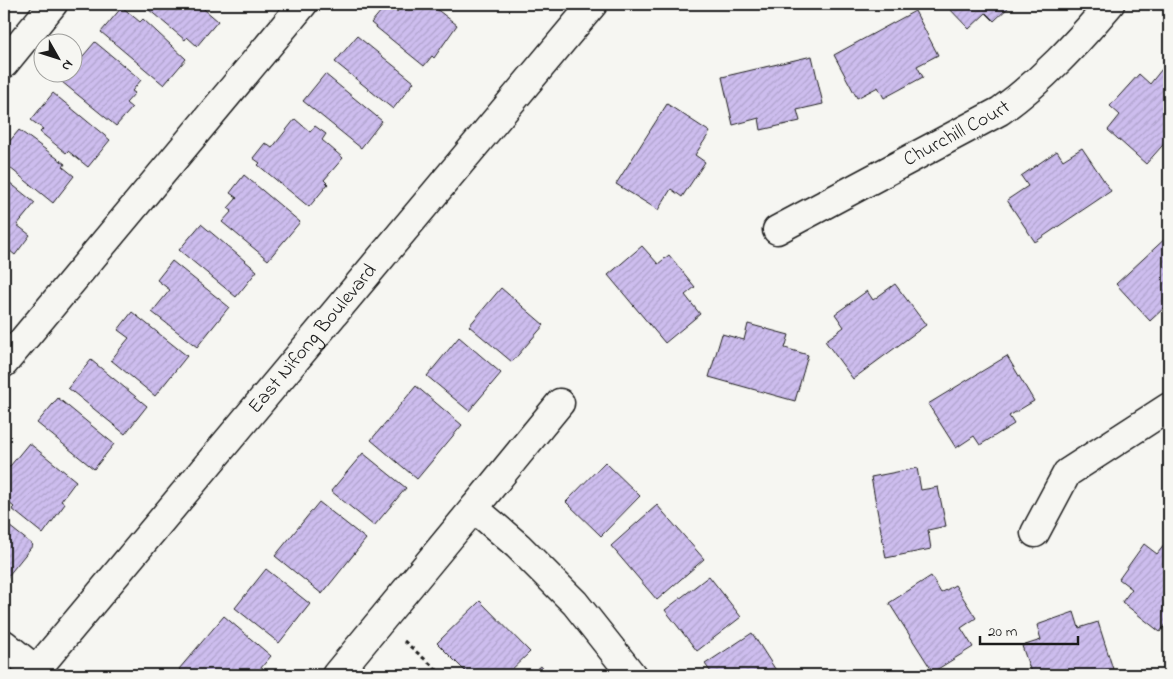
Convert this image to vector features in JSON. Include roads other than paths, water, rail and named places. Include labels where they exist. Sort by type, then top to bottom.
[{"type":"street","points":[[4,64],[53,4]]},
{"type":"street","points":[[4,363],[303,4]]},
{"type":"street","name":"East Nifong Boulevard","points":[[34,673],[593,4]]},
{"type":"street","name":"Churchill Court","points":[[777,230],[1000,111],[1032,88],[1070,51],[1110,4]]},
{"type":"street","points":[[336,675],[560,403]]},
{"type":"street","points":[[1035,533],[1067,473],[1169,407]]},
{"type":"street","points":[[474,508],[518,546],[575,603],[632,675]]},
{"type":"street","points":[[4,644],[34,673]]}]
